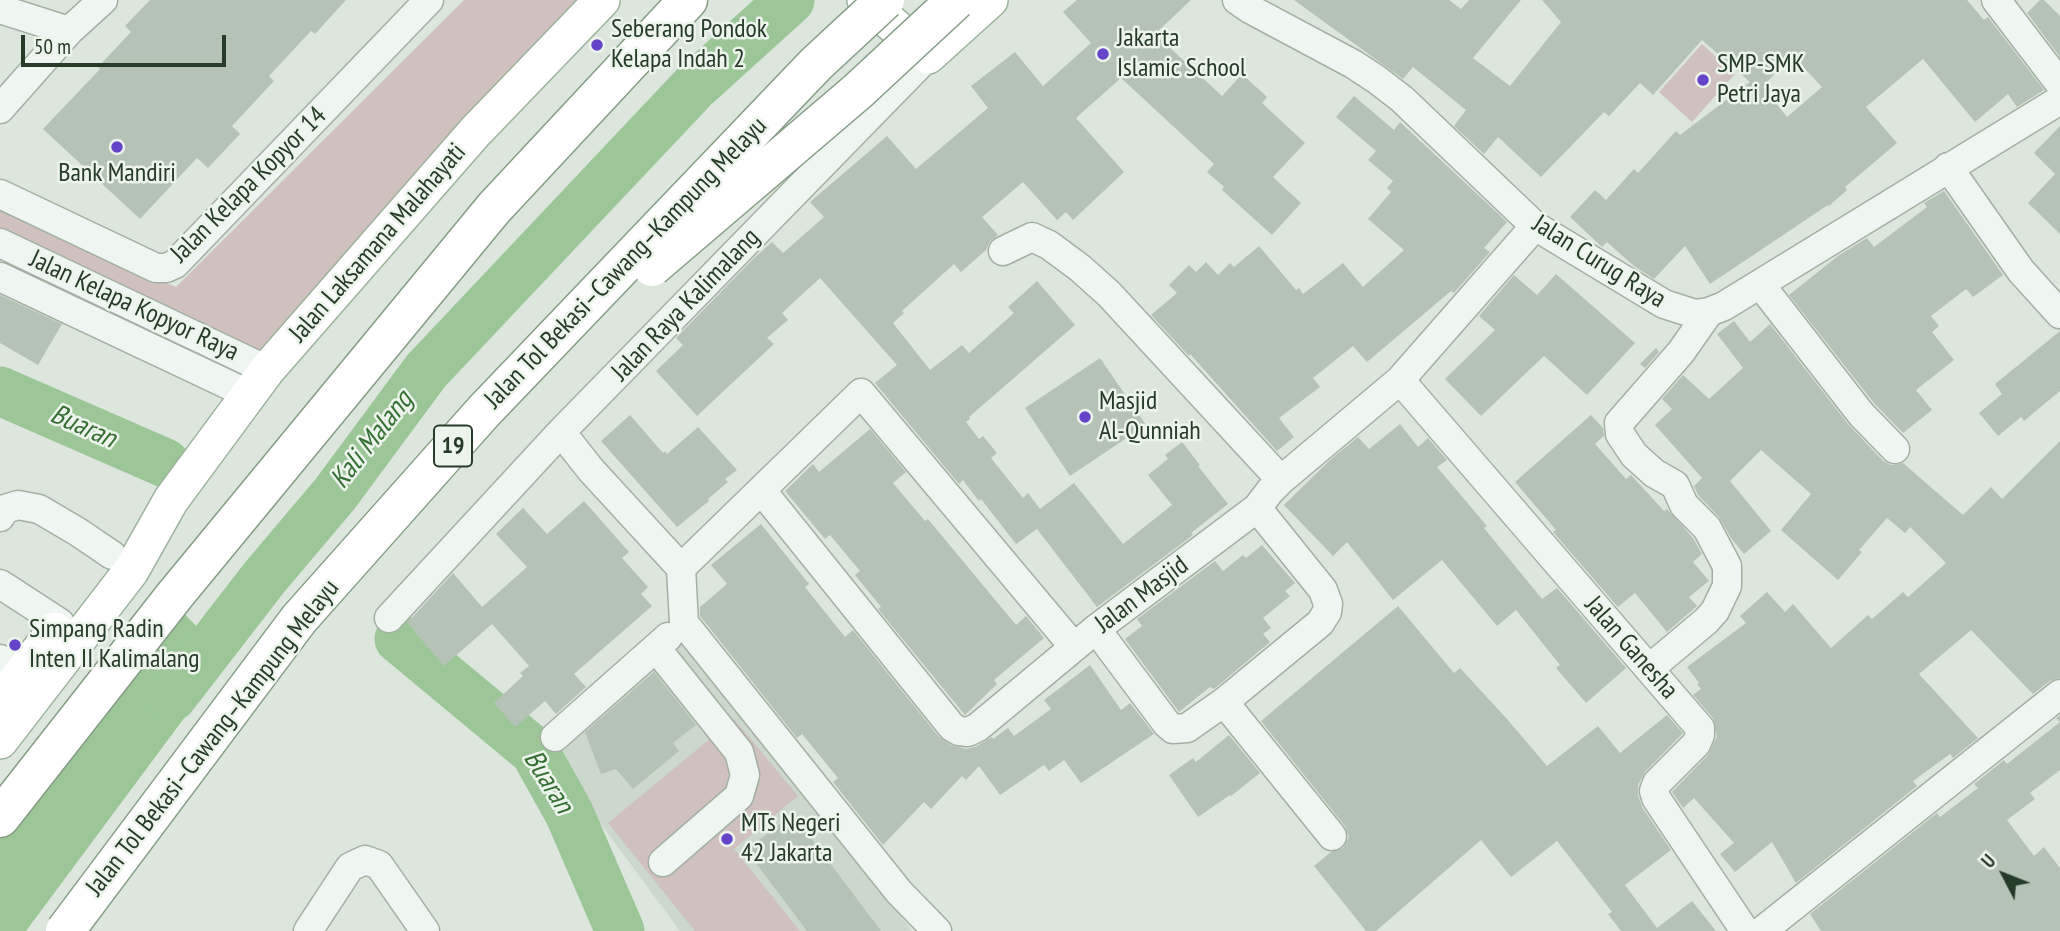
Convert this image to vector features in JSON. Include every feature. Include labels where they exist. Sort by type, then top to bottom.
[{"type":"highway","points":[[0,818],[183,585],[494,208],[688,0]]},
{"type":"highway","points":[[484,411],[858,90],[956,0]]},
{"type":"highway","name":"Jalan Tol Bekasi–Cawang–Kampung Melayu","points":[[65,931],[299,619],[484,411],[816,64],[888,11]]},
{"type":"main road","name":"Jalan Laksamana Malahayati","points":[[0,741],[131,571],[171,500],[258,382],[475,132],[602,0]]},
{"type":"main road","points":[[865,0],[888,11],[928,56]]},
{"type":"main road","name":"Jalan Raya Kalimalang","points":[[928,56],[990,0]]},
{"type":"main road","name":"Jalan Laksamana Malahayati","points":[[0,701],[11,666],[60,623],[113,555],[171,500]]},
{"type":"street","points":[[0,109],[69,31],[103,0]]},
{"type":"street","name":"Jalan Kelapa Kopyor 14","points":[[0,194],[156,268],[175,264],[429,0]]},
{"type":"street","points":[[1996,0],[2011,16],[2060,84]]},
{"type":"street","name":"Jalan Curug Raya","points":[[1249,3],[1353,64],[1402,99],[1535,226],[1664,304],[1695,314],[1709,312]]},
{"type":"street","points":[[0,9],[69,31]]},
{"type":"street","name":"Jalan Raya Kalimalang","points":[[390,618],[561,432],[928,56]]},
{"type":"street","points":[[1649,670],[1715,611],[1727,586],[1727,566],[1716,542],[1707,528],[1684,505],[1675,485],[1654,473],[1634,455],[1620,434],[1619,423],[1681,352],[1709,312],[1724,306],[2060,100]]},
{"type":"street","points":[[1948,167],[2021,271],[2060,314]]},
{"type":"street","name":"Jalan Masjid","points":[[762,491],[952,727],[968,732],[978,727],[1096,629],[1257,508],[1281,480],[1400,380],[1535,226]]},
{"type":"street","points":[[1003,251],[1032,237],[1049,245],[1080,268],[1109,294],[1281,480]]},
{"type":"street","name":"Jalan Kelapa Kopyor Raya","points":[[0,243],[258,382]]},
{"type":"street","name":"Jalan Kelapa Kopyor Raya","points":[[0,277],[258,382]]},
{"type":"street","points":[[1760,284],[1861,414],[1895,449]]},
{"type":"street","name":"Jalan Ganesha","points":[[1400,380],[1699,727],[1700,735],[1696,744],[1657,783],[1654,791],[1656,798],[1745,931]]},
{"type":"street","points":[[681,568],[861,393],[1074,647]]},
{"type":"street","points":[[561,432],[591,470],[681,568],[684,623],[899,892],[937,931]]},
{"type":"street","points":[[0,517],[5,509],[18,505],[39,509],[113,555]]},
{"type":"street","points":[[1096,629],[1173,729],[1187,728],[1224,702],[1320,623],[1327,612],[1328,604],[1323,590],[1257,508]]},
{"type":"street","points":[[0,584],[60,623]]},
{"type":"street","points":[[555,737],[684,623]]},
{"type":"street","points":[[656,648],[739,752],[745,775],[739,796],[663,862]]},
{"type":"street","points":[[1762,931],[2060,694]]},
{"type":"street","points":[[1224,702],[1332,836]]},
{"type":"street","points":[[308,931],[351,867],[365,860],[379,864],[425,931]]},
{"type":"shaded area","points":[[464,0],[603,0],[267,370],[0,243],[0,210],[176,287]]},
{"type":"shaded area","points":[[1702,44],[1735,74],[1692,122],[1659,92]]},
{"type":"shaded area","points":[[171,600],[228,659],[26,931],[0,931],[0,818]]},
{"type":"shaded area","name":"MTs Negeri 42 Jakarta","points":[[685,630],[912,931],[680,931],[543,746]]},
{"type":"shaded area","points":[[734,719],[798,796],[734,849],[800,931],[695,931],[608,823]]},
{"type":"building","points":[[150,0],[346,0],[315,34],[311,31],[269,76],[274,81],[232,126],[240,134],[208,168],[197,158],[140,219],[43,129],[131,32],[125,26]]},
{"type":"building","points":[[1077,0],[1191,0],[1155,34],[1222,96],[1242,74],[1267,97],[1262,103],[1305,143],[1273,177],[1301,203],[1272,235],[1222,190],[1224,187],[1207,172],[1214,164],[1121,78],[1076,118],[1124,172],[1073,220],[1066,212],[1057,220],[1023,182],[982,217],[998,235],[990,241],[986,250],[961,272],[954,264],[902,311],[904,313],[893,323],[930,370],[962,345],[969,353],[1014,313],[1008,307],[1037,281],[1075,325],[966,422],[979,439],[983,436],[997,453],[991,458],[1023,498],[1028,493],[1040,509],[1074,483],[1123,544],[1172,505],[1148,475],[1168,459],[1165,455],[1182,442],[1200,465],[1198,466],[1228,504],[1191,533],[1193,535],[1097,607],[1037,529],[1016,544],[963,480],[959,484],[875,383],[897,365],[820,278],[782,313],[788,320],[767,338],[774,344],[697,416],[656,371],[683,345],[676,338],[752,260],[772,242],[783,253],[824,217],[810,202],[887,136],[916,169],[988,108],[971,86],[1015,52],[1043,86],[1091,43],[1063,12]]},
{"type":"building","points":[[1294,0],[1449,0],[1461,9],[1469,0],[1521,0],[1473,58],[1510,86],[1561,22],[1542,0],[1967,0],[1984,20],[1988,17],[2044,90],[2017,107],[2008,94],[1975,122],[1923,59],[1866,107],[1897,143],[1845,187],[1847,190],[1829,206],[1710,284],[1685,246],[1654,279],[1634,266],[1607,242],[1602,247],[1570,217],[1595,190],[1606,200],[1634,169],[1638,173],[1676,131],[1680,135],[1750,82],[1702,40],[1653,95],[1640,83],[1609,116],[1604,112],[1541,177],[1498,137],[1484,154],[1454,126],[1466,110],[1413,67],[1403,79]],"holes":[[[1791,54],[1822,87],[1787,117],[1763,87]]]},
{"type":"building","points":[[2040,0],[2044,0],[2060,16],[2060,57],[2027,13]]},
{"type":"building","points":[[1354,96],[1394,130],[1400,122],[1507,222],[1484,248],[1490,252],[1454,293],[1451,291],[1367,362],[1353,346],[1313,378],[1320,387],[1279,418],[1294,437],[1277,451],[1190,354],[1189,356],[1151,315],[1177,293],[1169,285],[1189,265],[1196,272],[1206,262],[1218,275],[1230,263],[1234,267],[1259,246],[1296,290],[1299,288],[1303,294],[1343,263],[1363,287],[1404,250],[1368,219],[1391,192],[1387,188],[1393,181],[1368,160],[1376,151],[1336,117]]},
{"type":"building","points":[[2060,126],[2060,234],[2028,203],[2055,174],[2034,153]]},
{"type":"building","points":[[1944,191],[2003,275],[1973,297],[1966,289],[1931,316],[1939,326],[1932,332],[1954,360],[1916,390],[1932,410],[1903,433],[1874,403],[1789,295],[1838,256],[1867,238],[1874,247],[1927,207],[1924,203]]},
{"type":"building","points":[[1556,274],[1635,343],[1587,395],[1544,356],[1481,416],[1445,379],[1495,330],[1479,316],[1514,275],[1537,295]]},
{"type":"building","points":[[0,295],[62,324],[38,365],[0,343]]},
{"type":"building","points":[[1734,321],[1750,342],[1770,324],[1848,424],[1883,461],[1891,465],[1903,463],[1963,515],[1991,487],[2002,499],[2060,441],[2060,678],[2050,681],[2033,694],[1971,630],[1919,674],[1978,738],[1953,758],[1950,754],[1913,781],[1917,786],[1796,883],[1772,842],[1735,872],[1720,854],[1734,843],[1694,798],[1683,808],[1672,792],[1708,755],[1717,736],[1713,718],[1693,695],[1701,689],[1687,667],[1746,623],[1740,616],[1767,592],[1785,612],[1793,604],[1831,648],[1868,615],[1872,619],[1903,592],[1908,597],[1946,563],[1910,527],[1905,533],[1887,518],[1859,550],[1862,552],[1838,580],[1781,530],[1811,494],[1761,450],[1730,481],[1771,531],[1744,554],[1719,517],[1698,495],[1694,486],[1702,478],[1655,425],[1672,409],[1662,399],[1683,375],[1709,399],[1743,368],[1717,334]]},
{"type":"building","points":[[2060,331],[2060,391],[2024,421],[2021,417],[1998,436],[1979,413],[2002,394],[1995,384]]},
{"type":"building","points":[[1656,348],[1659,352],[1645,368],[1640,364]]},
{"type":"building","name":"Masjid Al-Qunniah","points":[[1100,358],[1146,425],[1070,476],[1025,408]]},
{"type":"building","points":[[630,415],[663,453],[665,451],[667,454],[698,427],[737,470],[725,479],[728,482],[708,499],[709,501],[677,527],[601,441]]},
{"type":"building","points":[[1591,415],[1603,428],[1604,436],[1595,444],[1626,479],[1631,475],[1664,511],[1667,509],[1693,538],[1702,554],[1693,562],[1709,581],[1689,597],[1697,606],[1667,632],[1635,593],[1618,607],[1553,532],[1556,530],[1515,482]]},
{"type":"building","points":[[1400,424],[1418,447],[1428,438],[1447,460],[1437,467],[1487,526],[1484,528],[1542,599],[1557,588],[1626,668],[1586,703],[1556,668],[1560,665],[1516,610],[1497,626],[1442,560],[1393,600],[1347,542],[1333,556],[1284,505],[1358,437],[1369,449]]},
{"type":"building","points":[[870,429],[906,472],[893,483],[925,521],[928,519],[1016,625],[1026,616],[1044,638],[994,680],[997,684],[965,715],[878,609],[881,607],[855,575],[860,571],[830,535],[825,539],[785,491],[813,464],[819,472]]},
{"type":"building","points":[[584,501],[629,552],[622,558],[648,587],[641,594],[652,606],[574,674],[586,687],[556,714],[545,701],[515,727],[494,703],[523,676],[520,673],[529,666],[492,624],[444,666],[407,623],[453,573],[482,607],[527,567],[496,534],[523,508],[547,534]]},
{"type":"building","points":[[761,524],[809,584],[805,587],[845,637],[853,630],[939,737],[951,745],[966,749],[975,747],[1008,728],[1014,736],[1051,709],[1044,700],[1090,665],[1121,710],[1130,703],[1154,734],[1081,783],[1064,760],[1049,771],[1044,765],[1000,795],[979,766],[966,780],[962,776],[931,809],[924,802],[883,845],[833,782],[838,778],[802,734],[797,738],[700,616],[700,607],[727,584],[711,565]]},
{"type":"building","points":[[1262,545],[1295,583],[1285,591],[1290,596],[1263,618],[1271,628],[1263,634],[1270,642],[1214,689],[1210,687],[1179,712],[1125,639],[1142,626],[1137,619],[1215,561],[1223,571],[1243,555],[1246,558]]},
{"type":"building","points":[[1398,606],[1454,673],[1460,668],[1547,766],[1598,726],[1620,753],[1667,715],[1683,733],[1645,772],[1638,785],[1638,795],[1642,807],[1671,850],[1625,885],[1657,928],[1692,901],[1716,931],[1621,931],[1608,914],[1612,912],[1557,841],[1511,877],[1481,840],[1376,931],[1366,931],[1314,866],[1331,852],[1343,848],[1349,837],[1345,826],[1261,721]]},
{"type":"building","points":[[654,672],[696,725],[673,743],[679,751],[633,789],[616,769],[601,774],[585,732]]},
{"type":"building","points":[[2060,722],[2060,770],[2030,793],[2035,799],[2007,820],[2034,856],[2044,847],[2060,868],[2060,931],[1821,931],[1810,914],[1937,813],[1940,817],[1978,788],[1974,784],[2004,760],[2007,764]]},
{"type":"building","points":[[1229,735],[1260,773],[1198,817],[1169,775],[1193,758],[1196,762]]},
{"type":"building","points":[[793,814],[881,931],[807,931],[746,850]]},
{"type":"waterway","name":"Kali Malang","points":[[172,697],[264,578],[335,494],[426,371],[695,86],[790,0]]},
{"type":"waterway","name":"Buaran","points":[[0,391],[165,463]]},
{"type":"waterway","name":"Buaran","points":[[399,639],[535,752],[569,813],[620,931]]},
{"type":"place","name":"Seberang Pondok Kelapa Indah 2","points":[[597,45]]},
{"type":"place","name":"Jakarta Islamic School","points":[[1103,54]]},
{"type":"place","name":"SMP-SMK Petri Jaya","points":[[1703,80]]},
{"type":"place","name":"Bank Mandiri","points":[[117,147]]},
{"type":"place","name":"Masjid Al-Qunniah","points":[[1085,417]]},
{"type":"place","name":"Simpang Radin Inten II Kalimalang","points":[[15,645]]},
{"type":"place","name":"MTs Negeri 42 Jakarta","points":[[727,839]]}]
